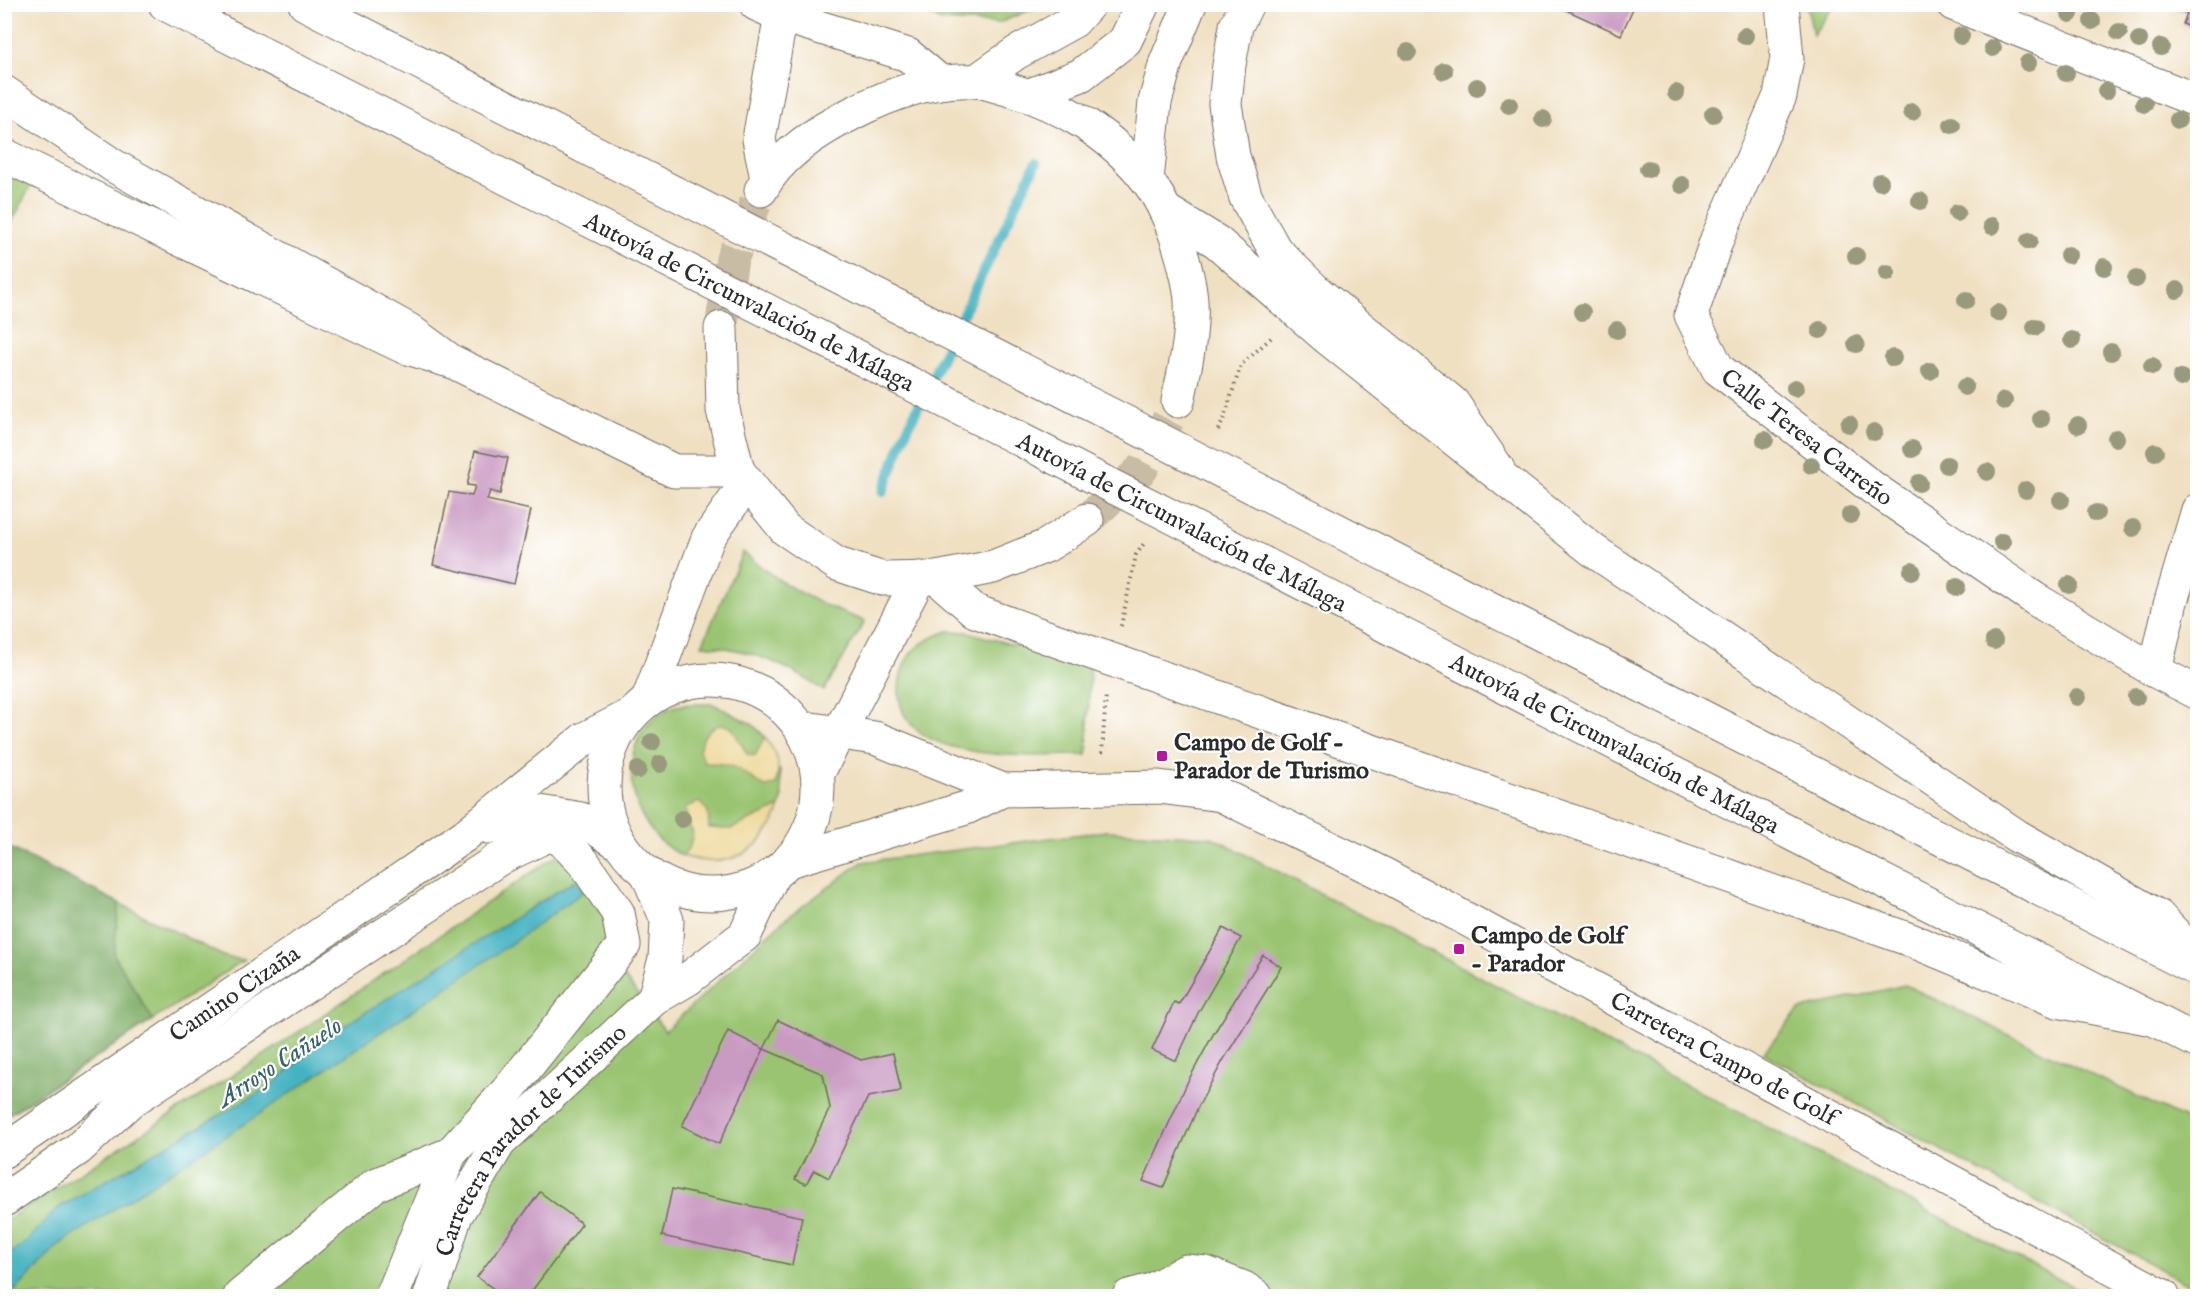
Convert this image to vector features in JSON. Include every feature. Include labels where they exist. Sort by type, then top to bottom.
[{"type":"main road","name":"Autovía de Circunvalación de Málaga","points":[[165,4],[2198,1042]]},
{"type":"main road","points":[[305,4],[2198,969]]},
{"type":"main road","points":[[976,81],[1016,53],[1074,21],[1089,4]]},
{"type":"main road","points":[[1030,95],[1081,75],[1125,41],[1143,4]]},
{"type":"main road","points":[[1147,180],[1155,102],[1166,62],[1190,4]]},
{"type":"main road","points":[[1247,4],[1236,26],[1228,64],[1225,104],[1233,156],[1246,198],[1275,250],[1316,291],[1453,404],[1505,481]]},
{"type":"main road","points":[[1953,4],[2198,101]]},
{"type":"main road","points":[[940,82],[908,55],[773,8],[759,139],[764,185],[815,132],[881,99],[940,82],[976,81],[1030,95],[1083,121],[1121,153],[1147,180],[1165,210],[1189,282],[1190,346],[1178,401]]},
{"type":"main road","name":"Calle Teresa Carreño","points":[[1780,10],[1787,58],[1780,96],[1717,239],[1691,315],[1718,369],[1874,488],[2035,599],[2155,671],[2198,693]]},
{"type":"main road","points":[[4,92],[114,166],[409,330],[451,361]]},
{"type":"main road","points":[[4,155],[402,346],[451,361],[674,471],[742,477]]},
{"type":"main road","points":[[1165,210],[1217,242],[1325,336],[1594,551],[2017,836],[2158,916],[2198,958]]},
{"type":"main road","points":[[721,328],[723,410],[742,477],[785,530],[837,564],[883,579],[928,578],[993,567],[1046,546],[1087,520]]},
{"type":"main road","points":[[654,999],[665,958],[667,920],[647,873],[621,845],[608,813],[604,778],[613,744],[640,707],[708,538],[742,477]]},
{"type":"main road","points":[[2155,671],[2170,605],[2195,525]]},
{"type":"main road","points":[[818,773],[928,578]]},
{"type":"main road","points":[[928,578],[975,611],[1038,634],[1908,939],[2058,1001],[2152,1019]]},
{"type":"main road","points":[[640,707],[679,684],[714,679],[748,686],[778,703],[801,728],[812,750],[818,773],[817,805],[807,835],[781,868],[743,889],[710,894],[677,888],[647,873]]},
{"type":"main road","name":"Camino Cizaña","points":[[4,1151],[464,836],[584,739],[640,707]]},
{"type":"main road","name":"Carretera Campo de Golf","points":[[801,728],[841,731],[875,738],[1003,790],[1159,787],[1221,795],[1383,874],[2163,1296]]},
{"type":"main road","name":"Carretera Campo de Golf","points":[[781,868],[966,808],[1003,790]]},
{"type":"main road","name":"Camino Cizaña","points":[[464,836],[534,811],[581,819],[621,845]]},
{"type":"main road","points":[[4,1200],[78,1149],[128,1103],[356,951],[502,857],[548,835],[561,839],[584,863],[618,913],[624,945],[532,1061],[450,1154],[392,1296]]},
{"type":"main road","name":"Carretera Parador de Turismo","points":[[430,1296],[456,1215],[499,1143],[654,999],[688,979],[745,935],[781,868]]},
{"type":"main road","points":[[240,1296],[375,1185],[450,1154]]},
{"type":"main road","points":[[1129,1296],[1152,1290],[1186,1271],[1206,1273],[1244,1288],[1256,1296]]},
{"type":"green space","points":[[914,5],[1042,5],[999,23],[941,21]]},
{"type":"green space","points":[[1807,5],[1834,5],[1813,35]]},
{"type":"green space","points":[[5,174],[31,185],[5,235]]},
{"type":"green space","points":[[743,552],[771,574],[801,593],[865,621],[824,691],[796,673],[766,659],[735,650],[702,645]]},
{"type":"green space","points":[[948,631],[967,632],[1090,666],[1087,755],[1033,756],[968,750],[939,742],[916,729],[902,708],[900,680],[902,670],[910,654],[916,648]]},
{"type":"green space","points":[[713,704],[752,724],[765,737],[755,756],[747,754],[740,742],[705,763],[729,764],[745,771],[754,780],[776,785],[780,769],[782,798],[780,807],[731,829],[709,828],[708,811],[687,821],[693,833],[690,846],[683,856],[664,844],[649,828],[638,808],[632,786],[632,763],[637,742],[649,723],[668,709],[684,705]]},
{"type":"green space","points":[[1106,831],[1212,837],[2091,1296],[5,1296],[5,1221],[272,1050],[563,851],[611,928],[610,958],[665,1031],[784,920],[862,862]]},
{"type":"green space","points":[[4,845],[225,957],[244,960],[5,1117]]},
{"type":"green space","points":[[4,845],[119,903],[114,955],[153,1020],[5,1117]]},
{"type":"green space","points":[[1905,985],[2197,1125],[2197,1289],[1763,1053],[1799,1010]]},
{"type":"sand","points":[[722,724],[732,728],[747,754],[755,756],[765,737],[778,760],[776,785],[765,787],[732,766],[705,763],[699,750],[702,741],[709,730]]},
{"type":"sand","points":[[699,802],[708,811],[709,828],[731,829],[780,807],[773,823],[754,846],[729,859],[715,861],[683,856],[690,846],[693,833],[687,821],[686,807]]},
{"type":"water","points":[[575,880],[584,891],[515,941],[258,1115],[60,1244],[16,1290],[4,1296],[4,1258],[24,1244],[58,1208],[272,1085],[323,1039]]},
{"type":"building","points":[[1553,4],[1635,4],[1621,35]]},
{"type":"building","points":[[2168,4],[2198,4],[2198,30],[2183,24],[2187,13]]},
{"type":"building","points":[[475,451],[508,458],[500,494],[490,491],[487,500],[531,510],[514,584],[433,565],[449,492],[472,496],[475,486],[467,485]]},
{"type":"building","points":[[1223,928],[1241,938],[1198,1013],[1176,1061],[1152,1050],[1174,1002],[1179,1004]]},
{"type":"building","points":[[1263,955],[1281,967],[1224,1059],[1198,1107],[1163,1188],[1143,1181],[1188,1081],[1214,1033]]},
{"type":"building","points":[[778,1020],[861,1060],[893,1053],[901,1091],[868,1097],[829,1178],[814,1170],[806,1184],[795,1179],[830,1108],[823,1074],[764,1049]]},
{"type":"building","points":[[728,1031],[764,1049],[719,1144],[682,1126]]},
{"type":"building","points":[[672,1189],[802,1217],[792,1265],[662,1236]]},
{"type":"building","points":[[540,1192],[582,1224],[528,1296],[504,1296],[477,1277]]},
{"type":"waterway","points":[[883,492],[905,434],[1036,163]]},
{"type":"tunnel","points":[[721,328],[732,259],[761,190]]},
{"type":"tunnel","points":[[1087,520],[1142,469],[1178,401]]},
{"type":"place","name":"Campo de Golf - Parador de Turismo","points":[[1162,756]]},
{"type":"place","name":"Campo de Golf - Parador","points":[[1459,949]]},
{"type":"water label","name":"Arroyo Cañuelo","points":[[279,1061]]}]
